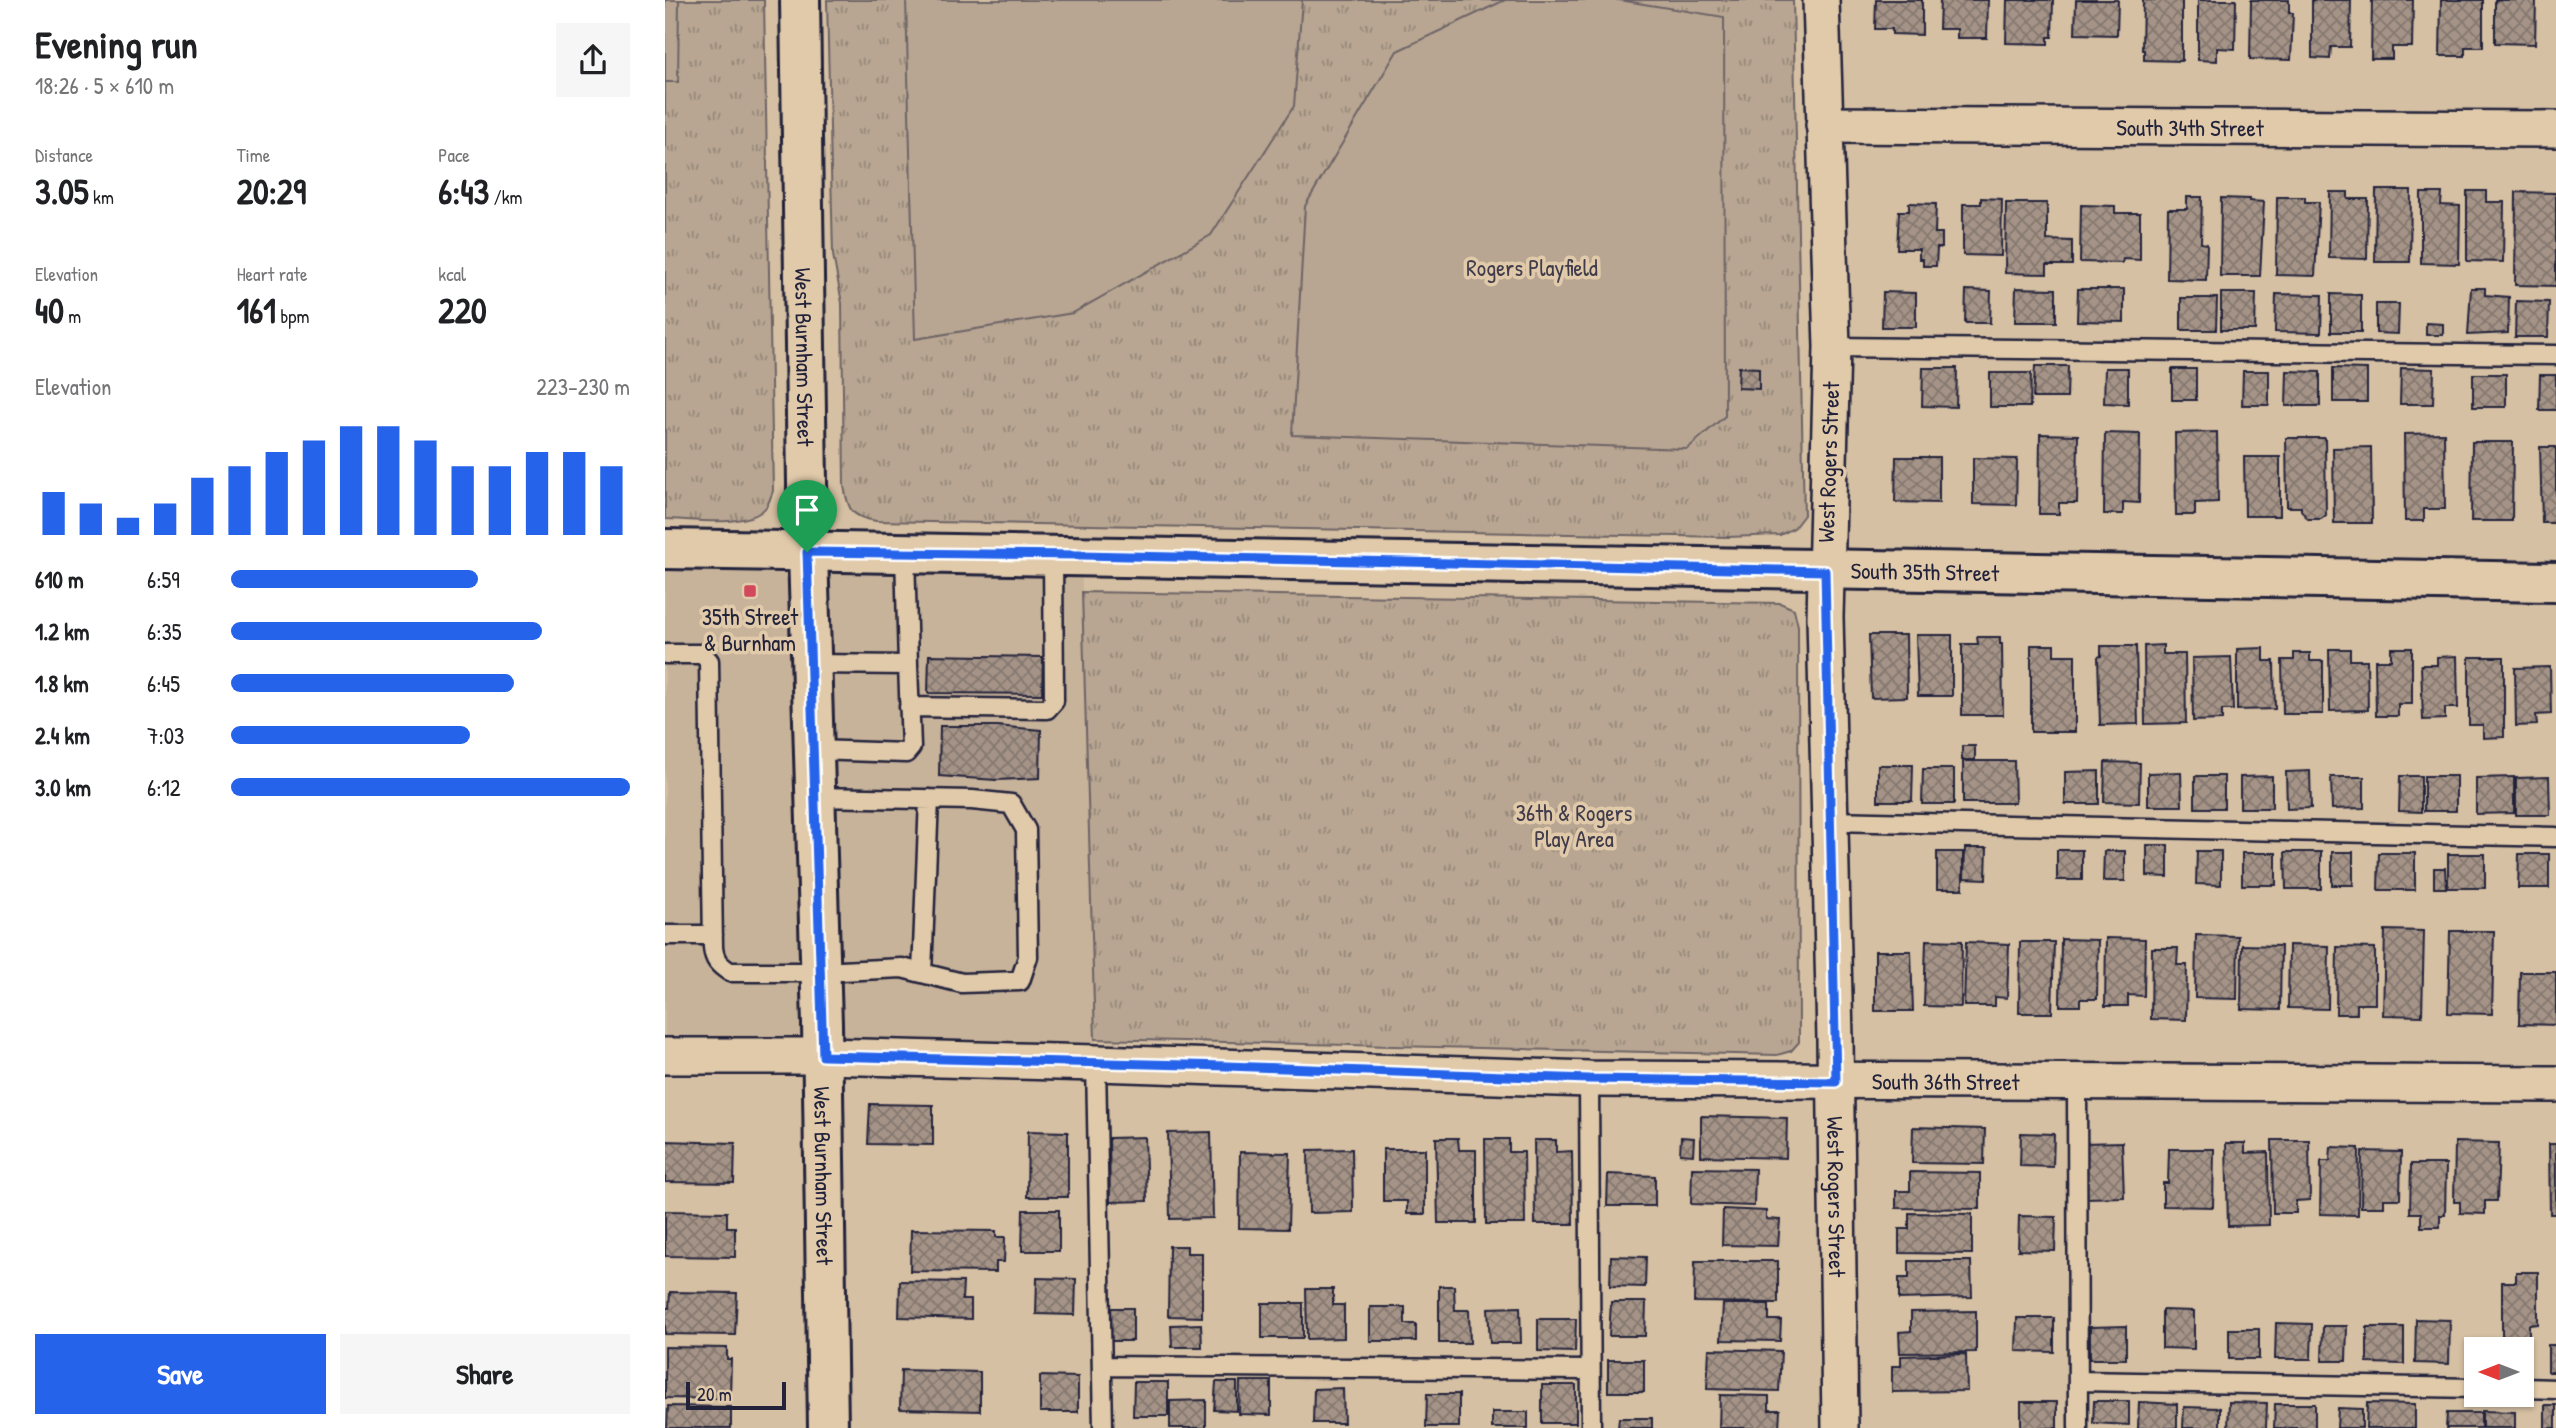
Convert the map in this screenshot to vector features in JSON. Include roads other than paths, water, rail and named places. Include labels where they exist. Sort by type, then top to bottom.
[{"type":"main road","name":"West Burnham Street","points":[[800,0],[807,552],[823,1056],[828,1428]]},
{"type":"main road","name":"South 35th Street","points":[[665,549],[2556,582]]},
{"type":"street","name":"West Rogers Street","points":[[1821,0],[1832,347],[1825,571],[1840,1428]]},
{"type":"street","name":"South 34th Street","points":[[1824,125],[2556,129]]},
{"type":"street","name":"South 36th Street","points":[[665,1056],[823,1056],[1589,1079],[2556,1084]]},
{"type":"lane","points":[[1832,347],[2556,355]]},
{"type":"lane","points":[[814,750],[906,753],[911,747],[905,553]]},
{"type":"lane","points":[[909,707],[1047,709],[1054,701],[1053,554]]},
{"type":"lane","points":[[665,654],[702,654],[709,661],[713,935],[714,958],[720,966],[730,972],[902,968],[962,983],[1020,981],[1028,957],[1026,830],[1011,804],[972,800],[815,797]]},
{"type":"lane","points":[[811,664],[908,665]]},
{"type":"lane","points":[[922,973],[929,799]]},
{"type":"lane","points":[[1830,821],[2556,837]]},
{"type":"lane","points":[[665,935],[713,935]]},
{"type":"lane","points":[[1096,1063],[1103,1428]]},
{"type":"lane","points":[[1589,1079],[1591,1428]]},
{"type":"lane","points":[[2077,1081],[2078,1428]]},
{"type":"lane","points":[[1102,1366],[1590,1370]]},
{"type":"lane","points":[[2078,1381],[2464,1388]]},
{"type":"lane","points":[[2534,1388],[2556,1389]]},
{"type":"place","name":"35th Street & Burnham","points":[[750,591]]},
{"type":"park label","name":"Rogers Playfield","points":[[1532,267]]},
{"type":"park label","name":"36th & Rogers Play Area","points":[[1574,825]]}]
